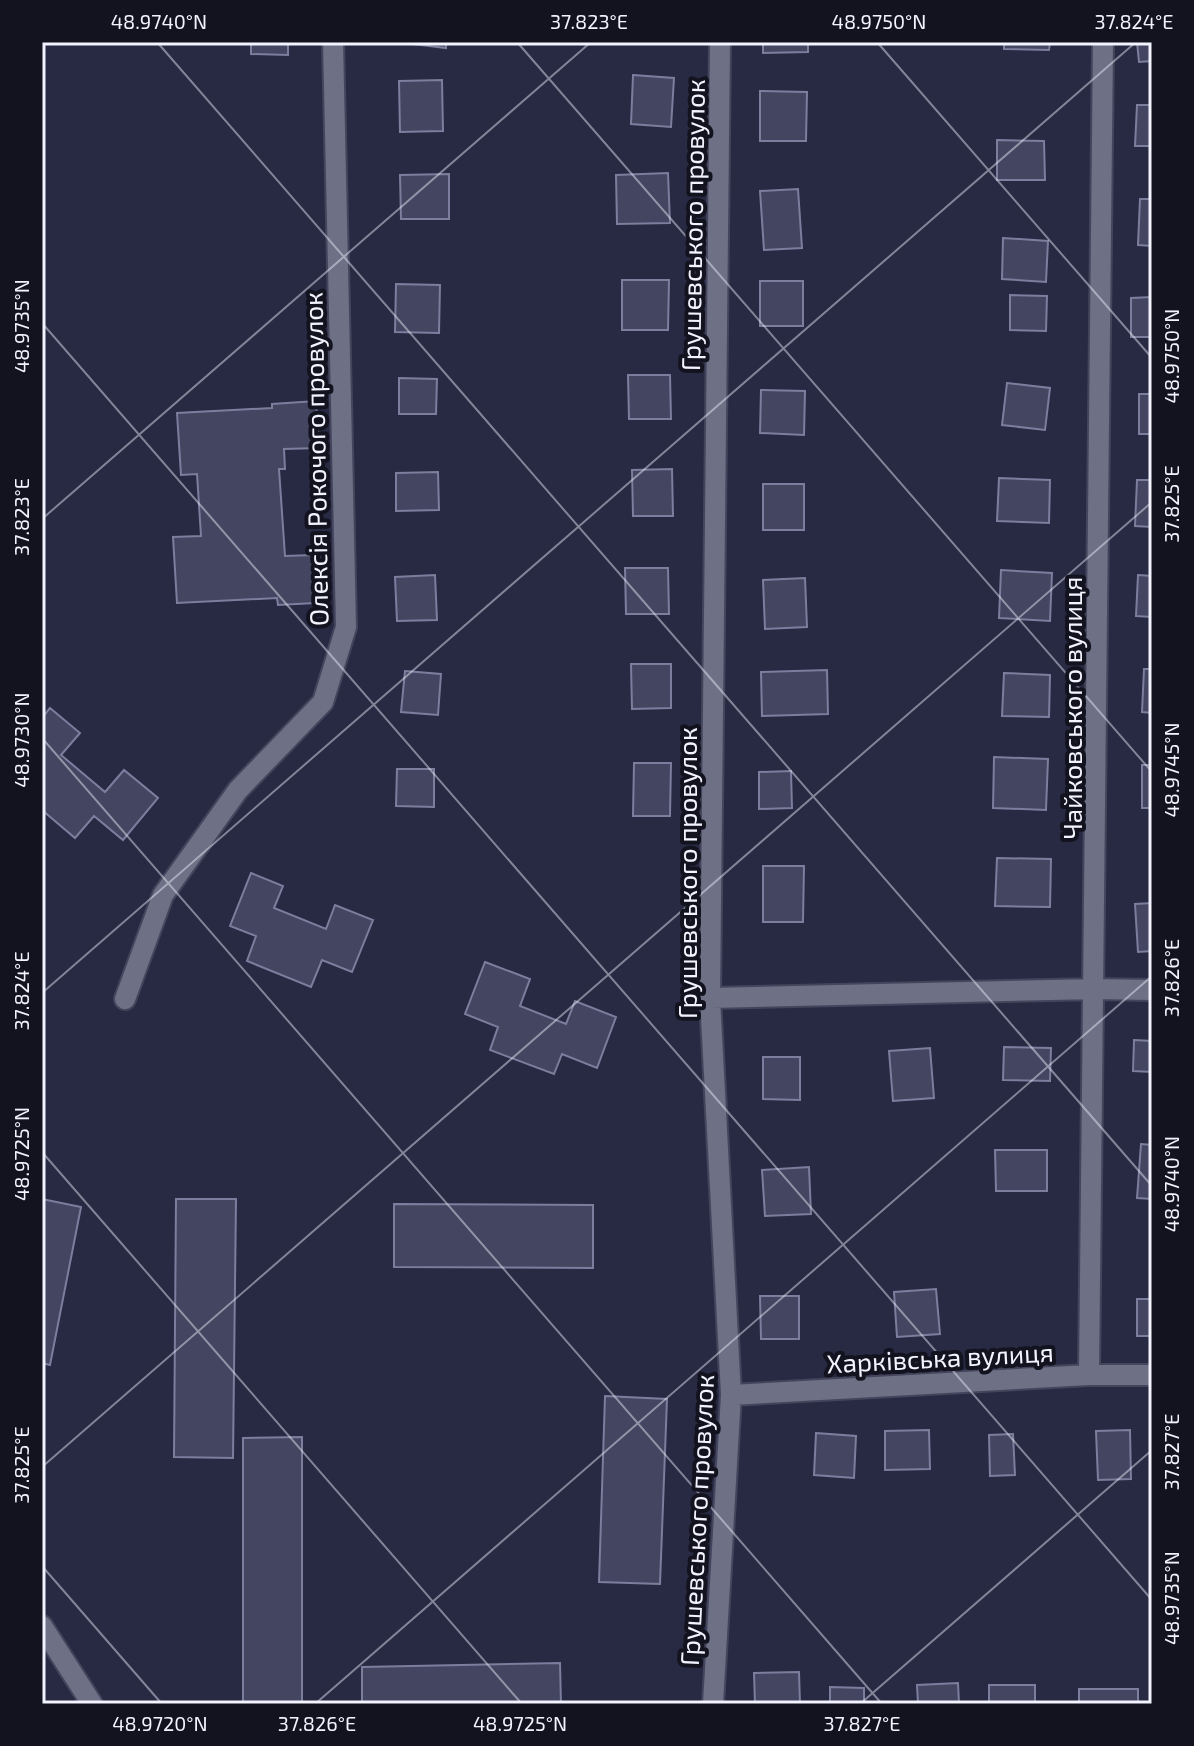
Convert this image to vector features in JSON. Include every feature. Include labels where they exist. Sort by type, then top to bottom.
[{"type":"street","name":"Олексія Рокочого провулок","points":[[125,999],[163,895],[238,790],[323,702],[346,627],[333,42]]},
{"type":"street","name":"Грушевського провулок","points":[[713,1704],[731,1395],[710,998],[720,42]]},
{"type":"street","name":"Чайковського вулиця","points":[[1089,1375],[1103,42]]},
{"type":"street","points":[[710,998],[1152,990]]},
{"type":"street","name":"Харківська вулиця","points":[[731,1395],[1089,1375],[1152,1375]]},
{"type":"street","points":[[42,1626],[92,1704]]},
{"type":"building","points":[[251,42],[288,42],[288,55],[251,54]]},
{"type":"building","points":[[397,42],[446,42],[446,48]]},
{"type":"building","points":[[763,42],[808,42],[808,52],[763,53]]},
{"type":"building","points":[[1004,42],[1050,42],[1049,50],[1004,49]]},
{"type":"building","points":[[1137,42],[1152,42],[1152,61],[1139,62]]},
{"type":"building","points":[[633,75],[674,78],[671,127],[631,124]]},
{"type":"building","points":[[442,80],[443,131],[400,132],[399,81]]},
{"type":"building","points":[[760,91],[807,92],[806,141],[760,141]]},
{"type":"building","points":[[1137,105],[1152,105],[1152,146],[1135,146]]},
{"type":"building","points":[[997,140],[1044,141],[1045,180],[997,180]]},
{"type":"building","points":[[668,173],[670,223],[617,224],[616,175]]},
{"type":"building","points":[[449,174],[449,219],[401,219],[400,175]]},
{"type":"building","points":[[798,189],[802,248],[764,250],[760,191]]},
{"type":"building","points":[[1140,199],[1152,199],[1152,246],[1138,245]]},
{"type":"building","points":[[1003,238],[1048,241],[1046,282],[1002,279]]},
{"type":"building","points":[[622,280],[669,280],[668,330],[622,330]]},
{"type":"building","points":[[760,281],[803,281],[803,326],[760,326]]},
{"type":"building","points":[[396,284],[440,285],[439,333],[395,332]]},
{"type":"building","points":[[1010,295],[1047,296],[1046,331],[1010,330]]},
{"type":"building","points":[[1152,297],[1152,337],[1131,337],[1131,298]]},
{"type":"building","points":[[628,375],[670,375],[671,419],[629,419]]},
{"type":"building","points":[[399,378],[437,379],[436,414],[399,414]]},
{"type":"building","points":[[1007,383],[1050,388],[1045,430],[1002,425]]},
{"type":"building","points":[[761,390],[805,391],[804,435],[760,433]]},
{"type":"building","points":[[1139,394],[1152,394],[1152,434],[1139,434]]},
{"type":"building","points":[[316,401],[319,448],[284,449],[285,469],[279,469],[285,556],[312,555],[315,603],[278,605],[277,598],[177,603],[173,537],[201,536],[197,474],[181,475],[177,413],[272,408],[272,404]]},
{"type":"building","points":[[672,469],[673,516],[633,516],[632,470]]},
{"type":"building","points":[[438,472],[439,510],[396,511],[396,473]]},
{"type":"building","points":[[999,478],[1050,480],[1049,523],[997,521]]},
{"type":"building","points":[[1137,480],[1152,480],[1152,527],[1135,526]]},
{"type":"building","points":[[763,484],[804,484],[804,530],[763,530]]},
{"type":"building","points":[[625,568],[668,568],[669,614],[626,614]]},
{"type":"building","points":[[1001,570],[1052,573],[1050,621],[999,618]]},
{"type":"building","points":[[435,575],[437,620],[397,621],[395,577]]},
{"type":"building","points":[[1138,575],[1152,576],[1152,617],[1136,616]]},
{"type":"building","points":[[805,578],[807,627],[765,629],[763,580]]},
{"type":"building","points":[[631,664],[671,664],[671,708],[632,709]]},
{"type":"building","points":[[1144,669],[1152,669],[1152,713],[1142,712]]},
{"type":"building","points":[[827,670],[828,714],[762,716],[761,672]]},
{"type":"building","points":[[405,671],[441,674],[438,715],[401,712]]},
{"type":"building","points":[[1004,673],[1050,675],[1049,717],[1002,716]]},
{"type":"building","points":[[50,708],[80,733],[61,755],[105,792],[124,770],[158,798],[123,840],[94,816],[75,838],[42,810],[42,718]]},
{"type":"building","points":[[994,757],[1048,759],[1046,810],[993,808]]},
{"type":"building","points":[[634,763],[671,763],[670,816],[633,816]]},
{"type":"building","points":[[1142,765],[1152,765],[1152,808],[1142,808]]},
{"type":"building","points":[[397,769],[434,769],[434,807],[396,806]]},
{"type":"building","points":[[791,771],[792,808],[759,809],[759,772]]},
{"type":"building","points":[[997,858],[1051,859],[1050,907],[995,906]]},
{"type":"building","points":[[763,866],[804,866],[803,922],[763,922]]},
{"type":"building","points":[[251,873],[283,886],[274,908],[326,929],[335,905],[373,920],[352,972],[322,960],[311,987],[247,961],[256,936],[230,926]]},
{"type":"building","points":[[1152,903],[1152,951],[1138,952],[1135,904]]},
{"type":"building","points":[[485,962],[530,979],[520,1006],[566,1024],[575,1001],[616,1017],[597,1068],[562,1054],[554,1074],[490,1050],[498,1027],[465,1014]]},
{"type":"building","points":[[1134,1040],[1152,1041],[1152,1072],[1133,1071]]},
{"type":"building","points":[[1004,1047],[1051,1048],[1050,1081],[1003,1080]]},
{"type":"building","points":[[930,1048],[934,1098],[893,1101],[889,1051]]},
{"type":"building","points":[[763,1057],[800,1057],[800,1100],[763,1099]]},
{"type":"building","points":[[1141,1144],[1152,1145],[1152,1199],[1137,1198]]},
{"type":"building","points":[[995,1150],[1047,1150],[1047,1191],[996,1191]]},
{"type":"building","points":[[809,1167],[811,1214],[765,1216],[762,1170]]},
{"type":"building","points":[[42,1199],[81,1207],[50,1365],[42,1363]]},
{"type":"building","points":[[176,1199],[236,1199],[233,1458],[174,1457]]},
{"type":"building","points":[[394,1204],[593,1205],[593,1268],[394,1267]]},
{"type":"building","points":[[936,1289],[940,1334],[897,1337],[894,1292]]},
{"type":"building","points":[[760,1296],[799,1296],[799,1339],[761,1339]]},
{"type":"building","points":[[1137,1299],[1152,1299],[1152,1336],[1137,1336]]},
{"type":"building","points":[[605,1396],[667,1399],[660,1584],[599,1582]]},
{"type":"building","points":[[929,1430],[930,1469],[885,1470],[885,1431]]},
{"type":"building","points":[[1130,1430],[1131,1479],[1098,1480],[1096,1431]]},
{"type":"building","points":[[816,1433],[856,1436],[854,1478],[814,1475]]},
{"type":"building","points":[[1013,1434],[1015,1475],[990,1476],[989,1435]]},
{"type":"building","points":[[302,1437],[302,1704],[243,1704],[243,1438]]},
{"type":"building","points":[[560,1663],[561,1704],[362,1704],[362,1667]]},
{"type":"building","points":[[799,1672],[800,1704],[755,1704],[754,1673]]},
{"type":"building","points":[[958,1683],[959,1704],[918,1704],[917,1685]]},
{"type":"building","points":[[989,1685],[1035,1685],[1035,1704],[989,1704]]},
{"type":"building","points":[[830,1687],[864,1688],[864,1704],[830,1704]]},
{"type":"building","points":[[1079,1689],[1138,1689],[1138,1704],[1079,1704]]}]
